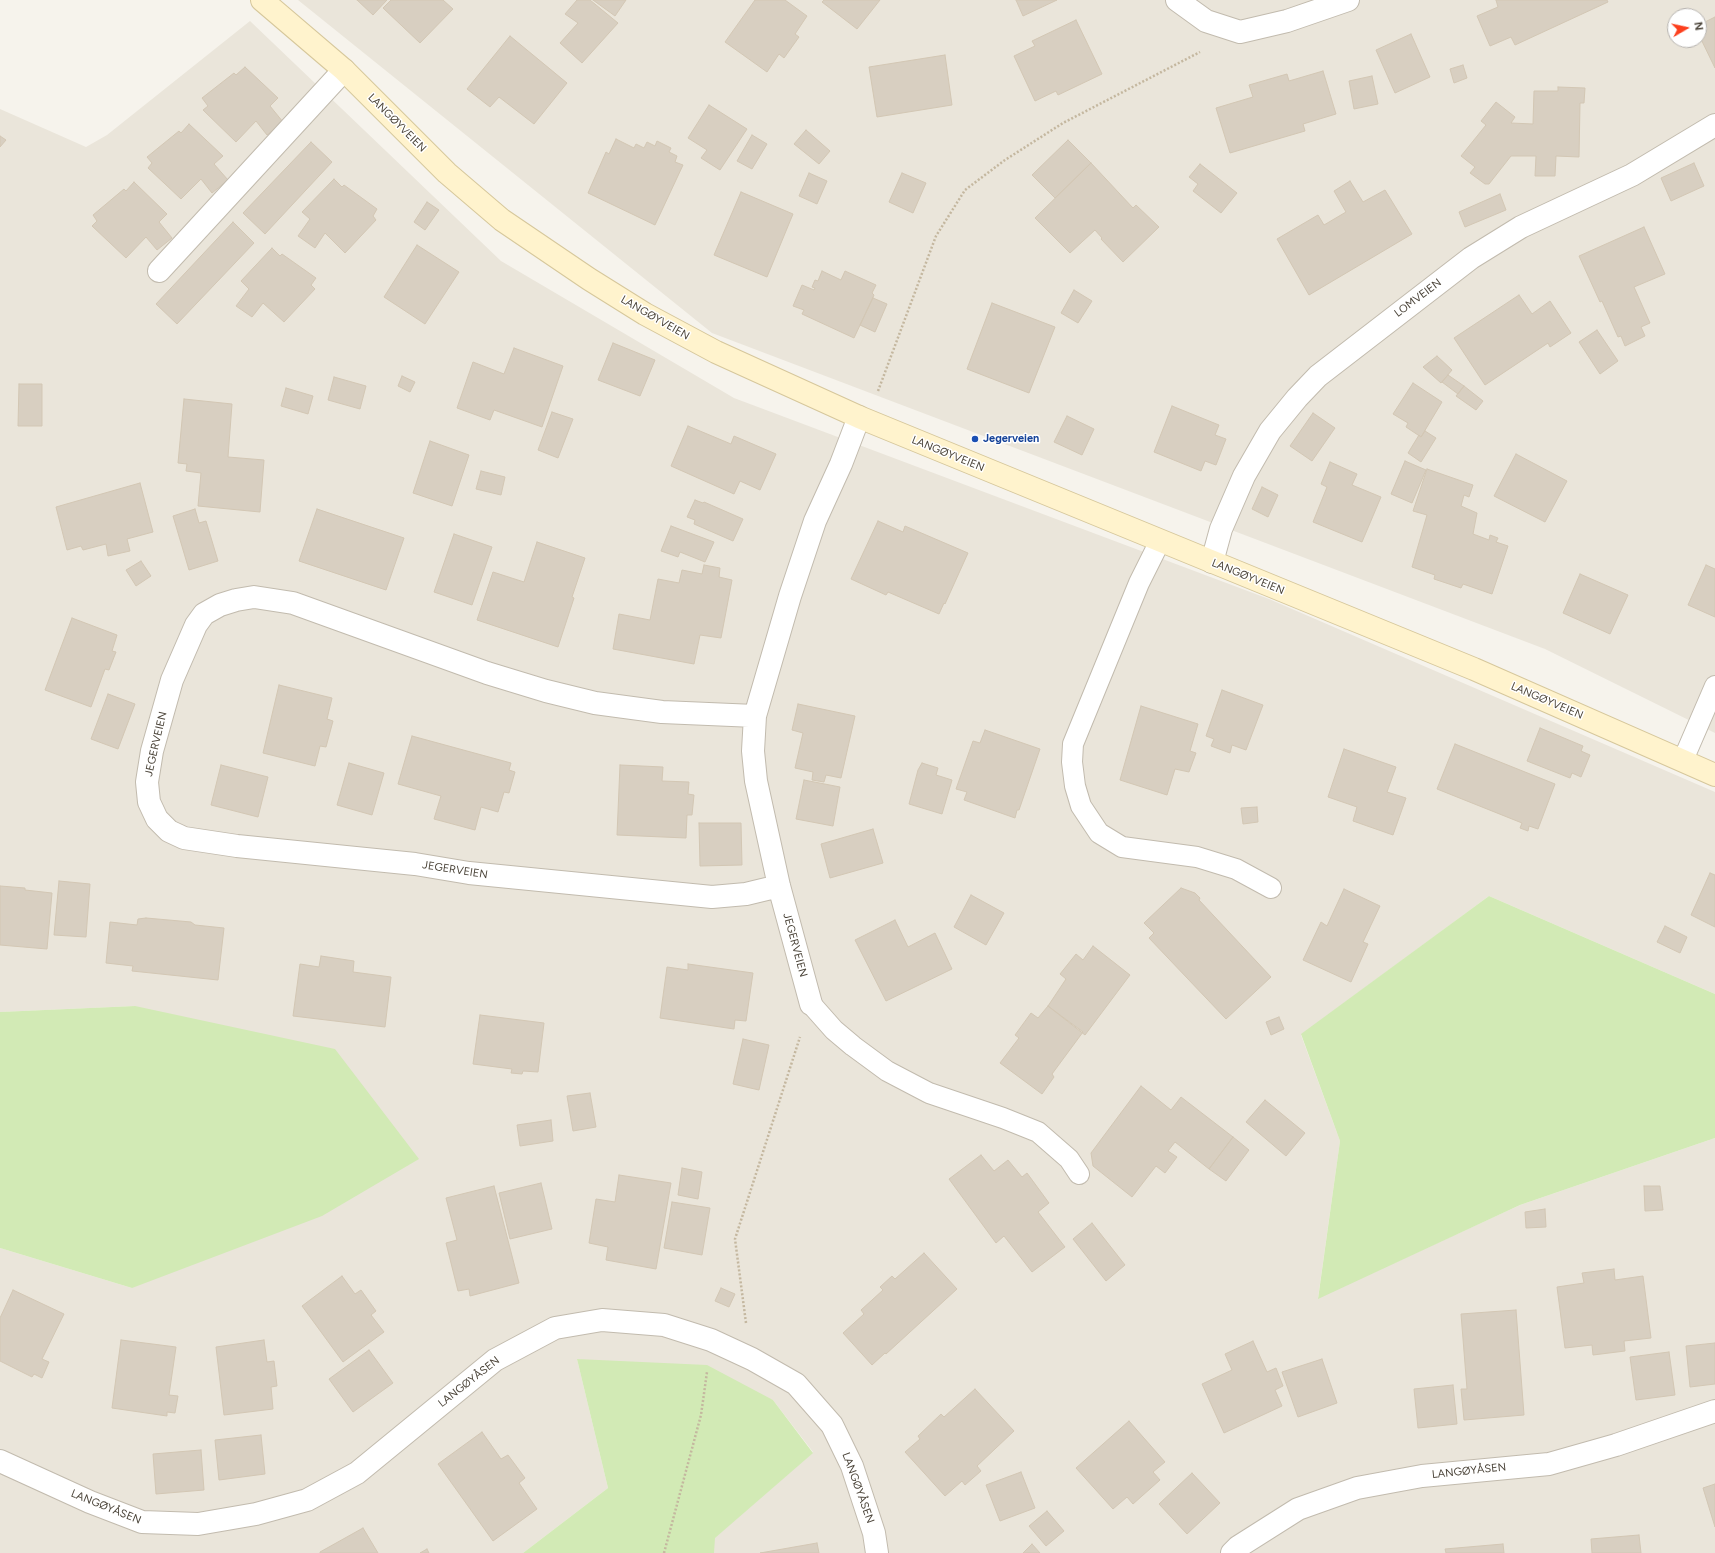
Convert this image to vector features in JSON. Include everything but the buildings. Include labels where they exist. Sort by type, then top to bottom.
[{"type":"main road","name":"LANGØYVEIEN","points":[[262,0],[344,70],[447,173],[502,220],[645,314],[710,349],[859,417],[1474,669],[1684,760],[1715,775]]},
{"type":"street","points":[[1176,0],[1206,20],[1240,32],[1287,21],[1348,0]]},
{"type":"street","points":[[159,271],[344,70]]},
{"type":"street","name":"LOMVEIEN","points":[[1212,562],[1221,528],[1244,476],[1270,431],[1297,398],[1318,376],[1471,258],[1521,227],[1632,176],[1715,125]]},
{"type":"street","name":"JEGERVEIEN","points":[[811,1004],[779,886],[756,781],[754,751],[755,716],[790,596],[815,521],[841,464],[859,417]]},
{"type":"street","name":"JEGERVEIEN","points":[[755,716],[662,712],[595,703],[546,691],[487,673],[293,603],[254,597],[236,600],[220,605],[204,614],[196,625],[172,680],[152,751],[147,782],[149,802],[157,819],[169,831],[184,838],[415,864],[469,873],[712,897],[746,894],[779,886]]},
{"type":"street","name":"LANGØYÅSEN","points":[[0,1461],[90,1502],[142,1522],[198,1524],[256,1514],[307,1500],[357,1473],[495,1360],[555,1328],[602,1320],[664,1325],[711,1340],[752,1359],[796,1384],[832,1425],[852,1466],[874,1533],[877,1553]]},
{"type":"street","name":"LANGØYÅSEN","points":[[1232,1553],[1238,1547],[1298,1509],[1357,1488],[1422,1476],[1549,1464],[1616,1445],[1715,1411]]},
{"type":"lane","points":[[1160,541],[1139,583],[1073,744],[1073,770],[1075,786],[1079,799],[1088,817],[1099,833],[1122,847],[1197,857],[1236,869],[1271,888]]},
{"type":"lane","points":[[1684,760],[1715,686]]},
{"type":"lane","points":[[811,1004],[834,1030],[887,1071],[929,1093],[1003,1118],[1038,1132],[1069,1159],[1079,1174]]},
{"type":"path","points":[[877,394],[936,236],[965,190],[1005,160],[1063,123],[1240,32]]},
{"type":"path","points":[[752,1359],[734,1239],[811,1004]]},
{"type":"path","points":[[664,1553],[701,1415],[711,1340]]},
{"type":"shaded area","points":[[298,0],[1715,0],[1715,733],[1545,649],[712,333]]},
{"type":"shaded area","points":[[250,21],[501,261],[734,398],[1269,599],[1715,792],[1715,994],[1489,896],[1301,1035],[1340,1141],[1318,1298],[1520,1205],[1715,1138],[1715,1553],[714,1553],[714,1538],[813,1452],[773,1400],[577,1359],[608,1488],[523,1553],[0,1553],[0,1248],[132,1288],[135,1006],[0,1012],[0,109],[86,147],[107,135]]},
{"type":"green space","points":[[1489,896],[1715,994],[1715,1138],[1520,1205],[1318,1299],[1340,1141],[1301,1034]]},
{"type":"green space","points":[[135,1006],[335,1049],[419,1159],[322,1216],[132,1288],[0,1248],[0,1012]]},
{"type":"green space","points":[[577,1359],[707,1365],[773,1400],[813,1453],[715,1538],[714,1553],[523,1553],[608,1488]]},
{"type":"place","name":"Jegerveien","points":[[975,439]]}]
